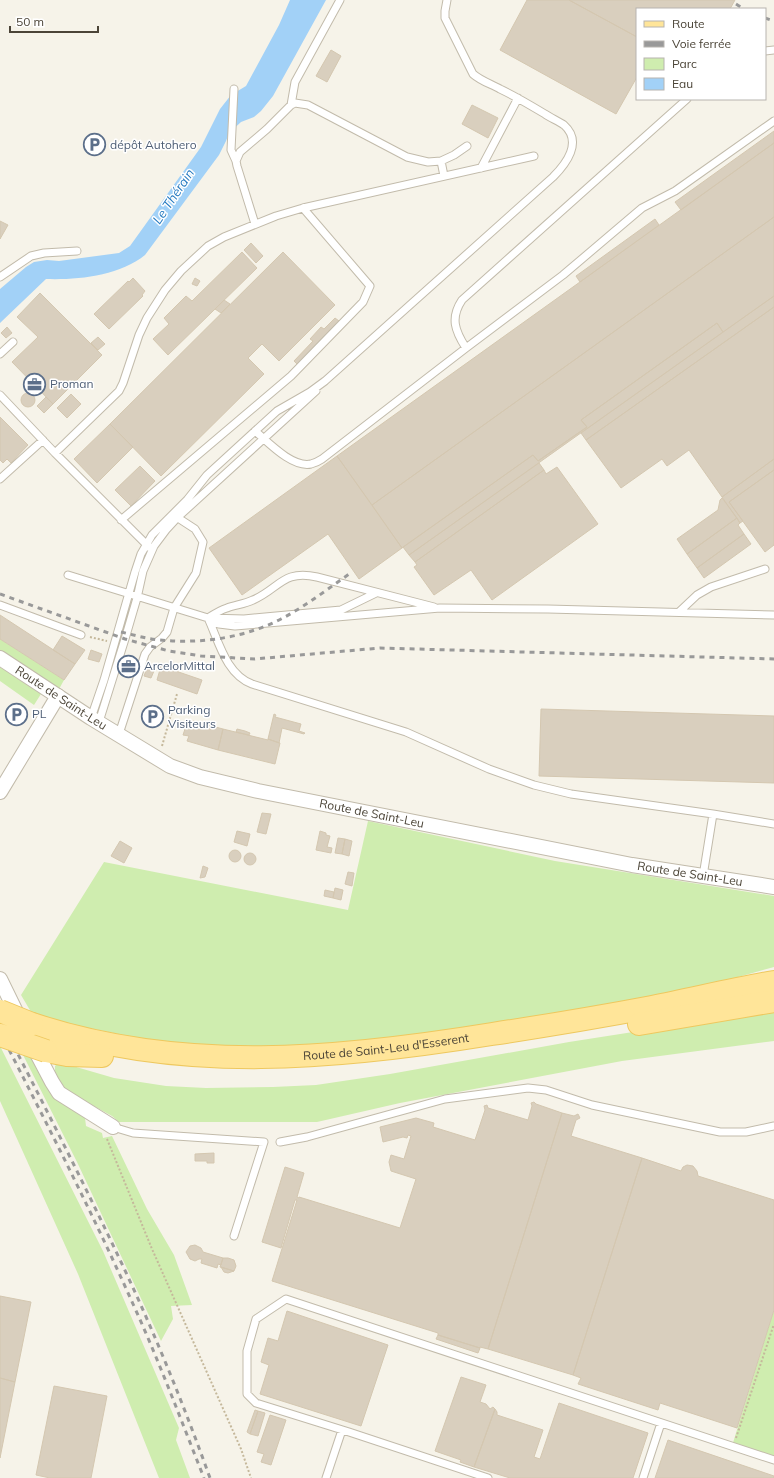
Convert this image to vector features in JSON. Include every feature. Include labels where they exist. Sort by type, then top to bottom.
[{"type":"main road","name":"Route de Saint-Leu d'Esserent","points":[[39,1037],[94,1041],[162,1053],[233,1057],[302,1056],[381,1050],[470,1038],[644,1008],[774,982]]},
{"type":"main road","name":"Route de Saint-Leu d'Esserent","points":[[0,1011],[39,1037],[102,1056],[141,1063],[212,1069],[291,1070],[372,1065],[434,1058],[774,1001]]},
{"type":"main road","points":[[0,1024],[39,1037]]},
{"type":"main road","points":[[0,1035],[39,1037]]},
{"type":"street","name":"Route de Saint-Leu","points":[[0,658],[158,759],[177,769],[192,774],[252,790],[616,862],[774,887]]},
{"type":"street","points":[[0,792],[58,696]]},
{"type":"street","points":[[0,979],[55,1088],[64,1096],[109,1125]]},
{"type":"lane","points":[[291,105],[295,82],[340,0]]},
{"type":"lane","points":[[175,516],[265,439],[325,381],[553,177],[565,164],[569,157],[572,140],[568,130],[558,122],[518,98],[480,80],[473,74],[445,18],[447,0]]},
{"type":"lane","points":[[234,89],[231,150],[236,161],[255,224]]},
{"type":"lane","points":[[481,168],[518,98]]},
{"type":"lane","points":[[466,348],[458,333],[455,322],[457,310],[462,300],[686,100]]},
{"type":"lane","points":[[236,161],[237,156],[244,148],[267,129],[291,105],[299,102],[407,157],[428,162],[441,161],[454,156],[466,146]]},
{"type":"lane","points":[[255,431],[288,458],[299,463],[309,464],[317,462],[563,276],[642,208],[675,191],[774,121]]},
{"type":"lane","points":[[55,453],[121,388],[143,326],[157,302],[181,271],[212,243],[255,224],[303,208],[534,156]]},
{"type":"lane","points":[[441,161],[444,176]]},
{"type":"lane","points":[[121,520],[291,376],[364,302],[370,286],[303,208]]},
{"type":"lane","points":[[0,277],[31,256],[44,253],[76,251]]},
{"type":"lane","points":[[0,354],[13,342]]},
{"type":"lane","points":[[95,720],[114,643],[139,559],[166,530],[187,500],[212,470],[278,411],[310,392],[325,381]]},
{"type":"lane","points":[[0,395],[55,453],[149,547]]},
{"type":"lane","points":[[0,479],[43,440]]},
{"type":"lane","points":[[119,734],[145,654],[150,647],[167,632],[174,608],[196,573],[203,542],[194,529],[175,516]]},
{"type":"lane","points":[[95,720],[117,667],[137,598],[149,547]]},
{"type":"lane","points":[[679,612],[707,588],[765,569]]},
{"type":"lane","points":[[68,575],[137,598],[208,618],[219,624],[235,626],[440,608],[774,615]]},
{"type":"lane","points":[[208,618],[226,608],[252,601],[262,596],[283,580],[300,575],[317,577],[440,608]]},
{"type":"lane","points":[[208,618],[244,619],[341,610],[376,593]]},
{"type":"lane","points":[[0,605],[81,635]]},
{"type":"lane","points":[[208,618],[231,668],[240,678],[252,684],[406,732],[489,769],[534,785],[571,794],[774,824]]},
{"type":"lane","points":[[703,876],[713,814]]},
{"type":"lane","points":[[280,1142],[307,1137],[445,1099],[528,1088],[546,1090],[592,1106],[720,1132],[746,1132],[774,1126]]},
{"type":"lane","points":[[109,1125],[133,1133],[264,1142],[234,1236]]},
{"type":"lane","points":[[488,1478],[256,1403],[247,1394],[247,1351],[256,1319],[286,1299],[774,1460]]},
{"type":"lane","points":[[643,1478],[661,1423]]},
{"type":"lane","points":[[326,1478],[342,1430]]},
{"type":"path","points":[[81,635],[114,643]]},
{"type":"path","points":[[158,759],[177,694]]},
{"type":"path","points":[[109,1125],[105,1133],[149,1242],[241,1449],[251,1478]]},
{"type":"path","points":[[732,1446],[737,1436],[774,1324]]},
{"type":"green space","points":[[0,639],[64,680],[58,691],[0,652]]},
{"type":"green space","points":[[0,667],[41,694],[34,705],[0,681]]},
{"type":"green space","points":[[368,821],[555,861],[774,896],[774,967],[706,986],[525,1019],[396,1038],[333,1044],[225,1046],[153,1041],[34,1017],[21,995],[104,862],[348,910]]},
{"type":"green space","points":[[774,1010],[774,1041],[622,1061],[400,1103],[317,1122],[119,1122],[112,1116],[61,1088],[55,1076],[55,1066],[59,1062],[114,1078],[166,1086],[206,1088],[316,1085],[390,1074],[569,1042]]},
{"type":"green space","points":[[0,1046],[103,1251],[179,1428],[176,1440],[190,1478],[159,1478],[78,1274],[0,1101]]},
{"type":"green space","points":[[20,1049],[31,1054],[51,1094],[85,1118],[86,1126],[102,1133],[103,1138],[112,1136],[147,1209],[174,1255],[192,1305],[171,1306],[173,1319],[161,1341],[77,1162]]},
{"type":"green space","points":[[774,1310],[774,1460],[732,1446]]},
{"type":"water","name":"Le Thérain","points":[[290,0],[326,0],[273,96],[254,117],[241,122],[229,133],[219,155],[145,255],[123,268],[111,272],[71,279],[46,279],[0,323],[0,289],[34,262],[47,260],[59,261],[119,253],[130,246],[201,147],[220,109],[231,95],[246,86],[279,25]]},
{"type":"building","points":[[527,0],[569,0],[636,36],[636,79],[616,114],[500,50]]},
{"type":"building","points":[[569,0],[735,0],[731,8],[636,8],[636,36]]},
{"type":"building","points":[[331,50],[341,56],[327,82],[316,76]]},
{"type":"building","points":[[472,105],[498,118],[488,138],[462,124]]},
{"type":"building","points":[[774,131],[774,143],[681,210],[675,202]]},
{"type":"building","points":[[774,143],[774,217],[372,505],[337,456]]},
{"type":"building","points":[[774,217],[774,296],[723,332],[717,323],[581,420],[587,427],[538,461],[533,455],[402,548],[372,505]]},
{"type":"building","points":[[655,219],[659,225],[580,282],[576,276]]},
{"type":"building","points":[[0,221],[8,225],[0,239]]},
{"type":"building","points":[[251,243],[263,256],[256,263],[244,250]]},
{"type":"building","points":[[242,252],[257,268],[168,355],[153,339],[169,324],[164,318],[186,296],[192,301]]},
{"type":"building","points":[[283,252],[335,305],[279,361],[262,344],[248,358],[264,374],[161,476],[110,424]]},
{"type":"building","points":[[133,278],[145,291],[142,295],[143,296],[109,329],[94,314]]},
{"type":"building","points":[[195,278],[200,281],[197,286],[192,284]]},
{"type":"building","points":[[40,293],[102,355],[53,404],[12,362],[38,337],[17,317]]},
{"type":"building","points":[[774,296],[774,307],[586,440],[581,433]]},
{"type":"building","points":[[224,300],[230,304],[221,313],[215,309]]},
{"type":"building","points":[[774,307],[774,459],[722,497],[689,450],[667,466],[662,459],[621,488],[586,440]]},
{"type":"building","points":[[335,318],[339,321],[328,333],[329,334],[298,365],[294,361],[313,341],[310,339],[321,327],[324,329]]},
{"type":"building","points":[[717,323],[723,332],[409,555],[403,547],[533,455],[538,461],[587,427],[581,420]]},
{"type":"building","points":[[7,327],[12,333],[6,338],[1,333]]},
{"type":"building","points":[[98,337],[105,344],[98,350],[91,343]]},
{"type":"building","points":[[25,393],[31,393],[35,397],[35,403],[31,407],[25,407],[21,403],[21,397]]},
{"type":"building","points":[[71,394],[81,404],[67,418],[57,408]]},
{"type":"building","points":[[46,397],[53,404],[44,413],[37,406]]},
{"type":"building","points":[[0,417],[28,445],[11,463],[7,459],[3,463],[0,460]]},
{"type":"building","points":[[110,424],[133,447],[97,483],[74,459]]},
{"type":"building","points":[[337,456],[402,548],[359,579],[328,534],[242,595],[209,548]]},
{"type":"building","points":[[774,459],[774,470],[729,502],[743,521],[740,523],[722,497]]},
{"type":"building","points":[[539,463],[544,470],[415,562],[409,555]]},
{"type":"building","points":[[140,466],[155,481],[131,506],[115,490]]},
{"type":"building","points":[[557,467],[598,524],[492,600],[471,570],[434,595],[414,567],[417,565],[415,562],[544,470],[546,474]]},
{"type":"building","points":[[774,470],[774,545],[765,552],[729,502]]},
{"type":"building","points":[[722,498],[737,518],[687,554],[677,539],[718,510],[720,500]]},
{"type":"building","points":[[737,518],[740,523],[738,525],[744,534],[697,568],[687,554]]},
{"type":"building","points":[[744,534],[751,544],[704,578],[697,568]]},
{"type":"building","points":[[0,615],[75,664],[64,680],[0,639]]},
{"type":"building","points":[[62,636],[85,650],[75,664],[53,650]]},
{"type":"building","points":[[91,650],[102,654],[99,662],[88,659]]},
{"type":"building","points":[[125,661],[134,664],[131,671],[122,668]]},
{"type":"building","points":[[161,666],[202,680],[197,694],[157,680]]},
{"type":"building","points":[[147,668],[154,671],[151,678],[144,676]]},
{"type":"building","points":[[541,709],[774,716],[774,783],[539,776]]},
{"type":"building","points":[[274,714],[276,715],[275,717],[301,724],[299,731],[305,733],[282,728],[279,743],[268,739]]},
{"type":"building","points":[[193,721],[223,729],[218,750],[187,741],[189,736],[183,735],[186,726],[191,727]]},
{"type":"building","points":[[223,729],[280,743],[275,764],[218,750]]},
{"type":"building","points":[[237,729],[250,733],[249,735],[236,732]]},
{"type":"building","points":[[262,813],[271,814],[266,834],[257,832]]},
{"type":"building","points":[[237,831],[250,834],[247,846],[234,842]]},
{"type":"building","points":[[320,831],[330,836],[327,847],[332,848],[331,853],[316,850]]},
{"type":"building","points":[[338,838],[345,839],[342,854],[335,853]]},
{"type":"building","points":[[345,839],[352,841],[349,856],[342,854]]},
{"type":"building","points":[[120,841],[132,848],[124,863],[111,856]]},
{"type":"building","points":[[233,850],[237,850],[241,856],[237,862],[233,862],[229,858],[229,854]]},
{"type":"building","points":[[248,853],[252,853],[256,859],[252,865],[248,865],[244,861],[244,857]]},
{"type":"building","points":[[203,866],[208,868],[205,877],[200,878]]},
{"type":"building","points":[[348,872],[354,873],[352,886],[345,884]]},
{"type":"building","points":[[335,888],[343,890],[341,900],[333,898]]},
{"type":"building","points":[[325,890],[334,892],[333,898],[324,896]]},
{"type":"building","points":[[534,1102],[562,1113],[488,1349],[438,1335],[438,1333],[272,1281],[297,1200],[295,1200],[281,1248],[262,1242],[285,1167],[304,1173],[297,1197],[400,1228],[416,1179],[391,1171],[389,1162],[391,1155],[404,1159],[411,1136],[408,1135],[407,1138],[403,1137],[383,1142],[380,1127],[416,1118],[434,1123],[433,1127],[475,1140],[485,1110],[484,1106],[487,1105],[488,1108],[528,1120],[532,1106],[531,1103]]},
{"type":"building","points":[[562,1113],[574,1116],[578,1114],[580,1118],[576,1120],[571,1136],[642,1158],[573,1375],[488,1349]]},
{"type":"building","points":[[214,1153],[214,1163],[207,1163],[207,1161],[195,1161],[195,1154]]},
{"type":"building","points":[[642,1158],[681,1171],[683,1167],[687,1165],[693,1166],[697,1171],[698,1176],[774,1200],[774,1310],[737,1428],[660,1403],[658,1410],[578,1384],[581,1378],[573,1375]]},
{"type":"building","points":[[195,1245],[201,1248],[203,1252],[223,1258],[221,1265],[218,1264],[217,1268],[201,1263],[202,1259],[195,1261],[190,1259],[186,1252],[190,1246]]},
{"type":"building","points":[[223,1258],[234,1260],[236,1266],[234,1271],[220,1267]]},
{"type":"building","points":[[221,1267],[234,1271],[228,1273],[224,1272]]},
{"type":"building","points":[[0,1296],[31,1302],[15,1382],[0,1378]]},
{"type":"building","points":[[287,1311],[388,1345],[361,1426],[260,1394],[269,1365],[261,1362],[268,1338],[278,1341]]},
{"type":"building","points":[[438,1335],[480,1348],[478,1353],[436,1339]]},
{"type":"building","points":[[461,1377],[486,1385],[480,1402],[486,1404],[490,1409],[493,1407],[495,1409],[474,1467],[460,1462],[461,1460],[435,1451]]},
{"type":"building","points":[[0,1378],[15,1382],[0,1458]]},
{"type":"building","points":[[54,1386],[107,1396],[91,1478],[50,1478],[36,1475]]},
{"type":"building","points":[[559,1403],[648,1433],[633,1478],[510,1478],[474,1467],[495,1409],[497,1415],[543,1430],[534,1457],[540,1459]]},
{"type":"building","points":[[255,1410],[258,1411],[250,1434],[247,1432]]},
{"type":"building","points":[[258,1411],[265,1413],[258,1436],[250,1434]]},
{"type":"building","points":[[270,1415],[286,1420],[271,1465],[261,1462],[264,1454],[257,1452]]},
{"type":"building","points":[[668,1440],[774,1476],[774,1478],[655,1478]]},
{"type":"railway","points":[[736,4],[742,8]]},
{"type":"railway","points":[[766,18],[774,21]]},
{"type":"railway","points":[[121,632],[150,639],[175,641],[207,640],[237,635],[267,626],[281,619],[317,597],[352,572]]},
{"type":"railway","points":[[0,594],[125,639],[169,651],[201,656],[255,659],[380,648],[774,659]]},
{"type":"railway","points":[[0,1019],[82,1181],[129,1279],[172,1378],[210,1478]]},
{"type":"railway","points":[[0,1032],[68,1167],[143,1325],[204,1478]]},
{"type":"place","name":"dépôt Autohero","points":[[94,145]]},
{"type":"place","name":"Proman","points":[[35,384]]},
{"type":"place","name":"ArcelorMittal","points":[[129,666]]},
{"type":"place","name":"PL","points":[[16,714]]},
{"type":"place","name":"Parking Visiteurs","points":[[152,717]]}]
